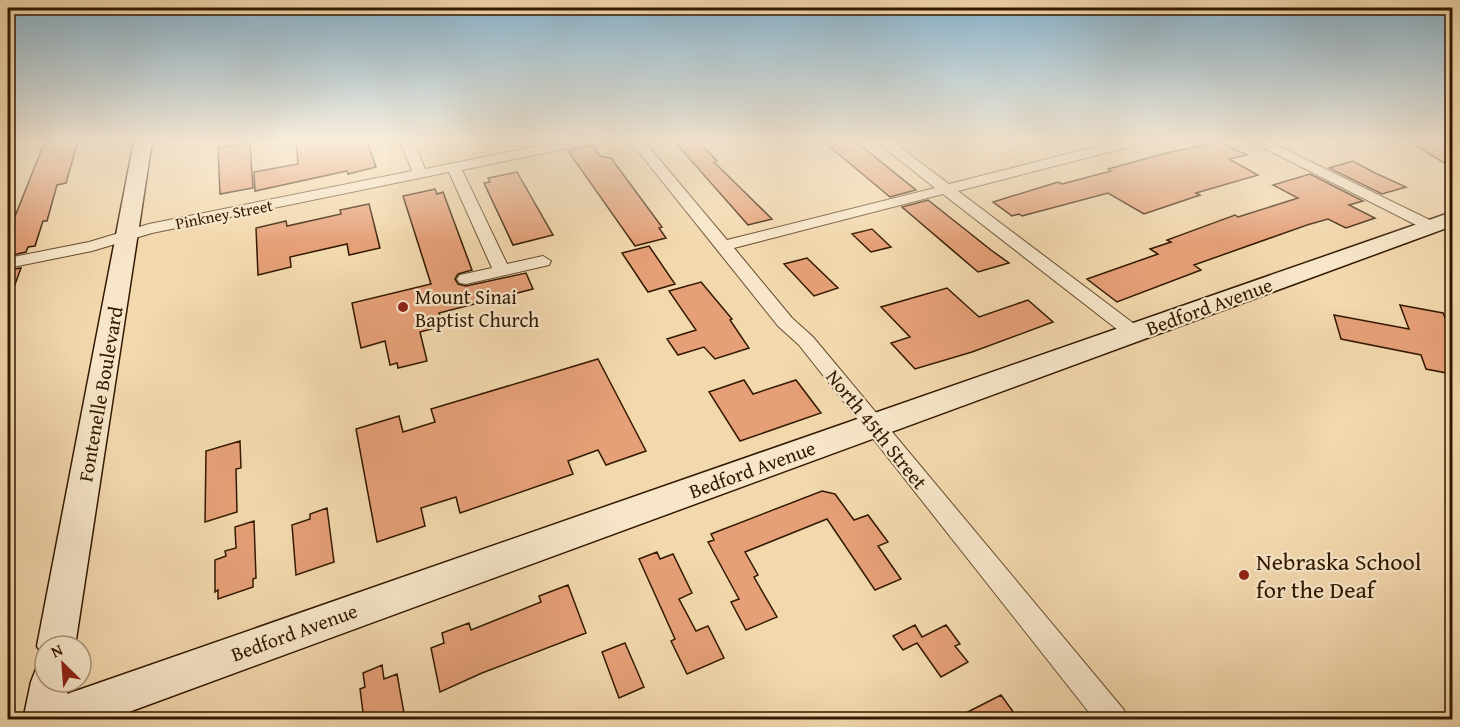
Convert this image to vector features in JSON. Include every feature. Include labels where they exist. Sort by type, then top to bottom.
[{"type":"street","name":"Fontenelle Boulevard","points":[[58,634],[137,175]]},
{"type":"street","name":"Pinkney Street","points":[[8,263],[92,246],[149,229],[415,175]]},
{"type":"street","points":[[458,175],[501,270]]},
{"type":"street","name":"North 45th Street","points":[[665,175],[785,322],[807,342],[1114,720]]},
{"type":"street","points":[[927,175],[1134,333]]},
{"type":"street","points":[[724,246],[1005,175]]},
{"type":"street","points":[[1334,175],[1442,223]]},
{"type":"street","name":"Bedford Avenue","points":[[51,720],[1442,223]]},
{"type":"street","points":[[466,279],[543,261]]},
{"type":"street","points":[[43,720],[48,694]]},
{"type":"building","points":[[32,175],[68,175],[66,183],[57,185],[47,221],[43,221],[35,246],[28,247],[26,252],[8,256],[8,234]]},
{"type":"building","points":[[219,175],[252,175],[253,188],[220,194]]},
{"type":"building","points":[[254,175],[329,175],[255,191]]},
{"type":"building","points":[[519,175],[553,235],[513,245],[484,183],[490,182],[488,178]]},
{"type":"building","points":[[585,175],[624,175],[662,227],[659,228],[666,238],[635,246]]},
{"type":"building","points":[[704,175],[727,175],[772,219],[748,225]]},
{"type":"building","points":[[864,175],[897,175],[916,190],[890,197]]},
{"type":"building","points":[[1096,175],[1258,175],[1196,193],[1200,195],[1144,214],[1108,193],[1022,216],[1019,214],[1012,216],[993,202],[1058,182],[1062,184]]},
{"type":"building","points":[[1312,175],[1363,201],[1349,205],[1375,218],[1346,228],[1328,219],[1307,225],[1194,265],[1201,270],[1117,302],[1087,279],[1158,254],[1150,249],[1171,242],[1167,240],[1235,215],[1238,217],[1298,198],[1273,185]]},
{"type":"building","points":[[1343,175],[1379,175],[1406,187],[1382,194]]},
{"type":"building","points":[[435,189],[437,194],[443,192],[472,270],[458,274],[455,279],[458,284],[466,286],[526,273],[533,289],[439,313],[443,326],[420,332],[427,361],[398,368],[397,363],[390,365],[385,341],[361,348],[352,303],[431,284],[403,196]]},
{"type":"building","points":[[928,200],[1009,263],[978,272],[902,207]]},
{"type":"building","points":[[369,204],[380,248],[349,255],[347,244],[290,257],[291,267],[258,275],[256,228],[286,221],[287,226],[341,214],[340,210]]},
{"type":"building","points":[[872,229],[891,247],[871,252],[852,234]]},
{"type":"building","points":[[649,246],[675,284],[648,292],[622,253]]},
{"type":"building","points":[[807,258],[838,288],[814,296],[784,264]]},
{"type":"building","points":[[21,268],[10,298],[8,297],[8,270]]},
{"type":"building","points":[[701,282],[732,319],[730,320],[749,348],[715,359],[704,347],[678,355],[667,339],[696,330],[669,291]]},
{"type":"building","points":[[947,288],[979,317],[1028,300],[1053,322],[972,352],[915,369],[891,343],[910,337],[881,307]]},
{"type":"building","points":[[1400,305],[1443,313],[1452,334],[1452,374],[1426,369],[1421,355],[1341,339],[1334,315],[1409,329]]},
{"type":"building","points":[[598,359],[646,451],[606,465],[598,450],[568,461],[573,474],[460,513],[456,497],[421,508],[425,526],[377,542],[356,429],[399,416],[403,432],[435,422],[431,409]]},
{"type":"building","points":[[744,380],[753,394],[796,380],[821,413],[740,441],[709,392]]},
{"type":"building","points":[[240,441],[241,468],[236,469],[237,512],[205,522],[206,451]]},
{"type":"building","points":[[822,491],[835,494],[854,520],[868,515],[888,542],[878,546],[901,579],[875,590],[827,519],[745,552],[758,575],[754,577],[777,617],[746,630],[731,602],[739,599],[708,542],[714,540],[711,534]]},
{"type":"building","points":[[327,508],[334,562],[296,575],[292,525],[310,519],[310,514]]},
{"type":"building","points":[[254,521],[256,578],[253,579],[253,587],[218,599],[218,590],[215,592],[215,560],[226,556],[225,551],[236,548],[235,527]]},
{"type":"building","points":[[657,552],[660,559],[673,554],[692,593],[679,599],[696,631],[708,626],[724,658],[687,674],[671,641],[675,639],[639,559]]},
{"type":"building","points":[[568,585],[586,633],[482,673],[440,692],[431,648],[444,643],[442,633],[469,623],[471,630],[541,602],[539,596]]},
{"type":"building","points":[[915,625],[922,637],[946,625],[960,644],[955,646],[968,662],[941,677],[917,643],[903,650],[893,636]]},
{"type":"building","points":[[625,643],[644,687],[619,698],[602,652]]},
{"type":"building","points":[[382,665],[384,679],[397,674],[404,713],[387,720],[364,720],[360,689],[365,687],[363,673]]},
{"type":"building","points":[[1001,695],[1019,720],[952,720]]},
{"type":"place","name":"Mount Sinai Baptist Church","points":[[403,307]]},
{"type":"place","name":"Nebraska School for the Deaf","points":[[1244,575]]}]
